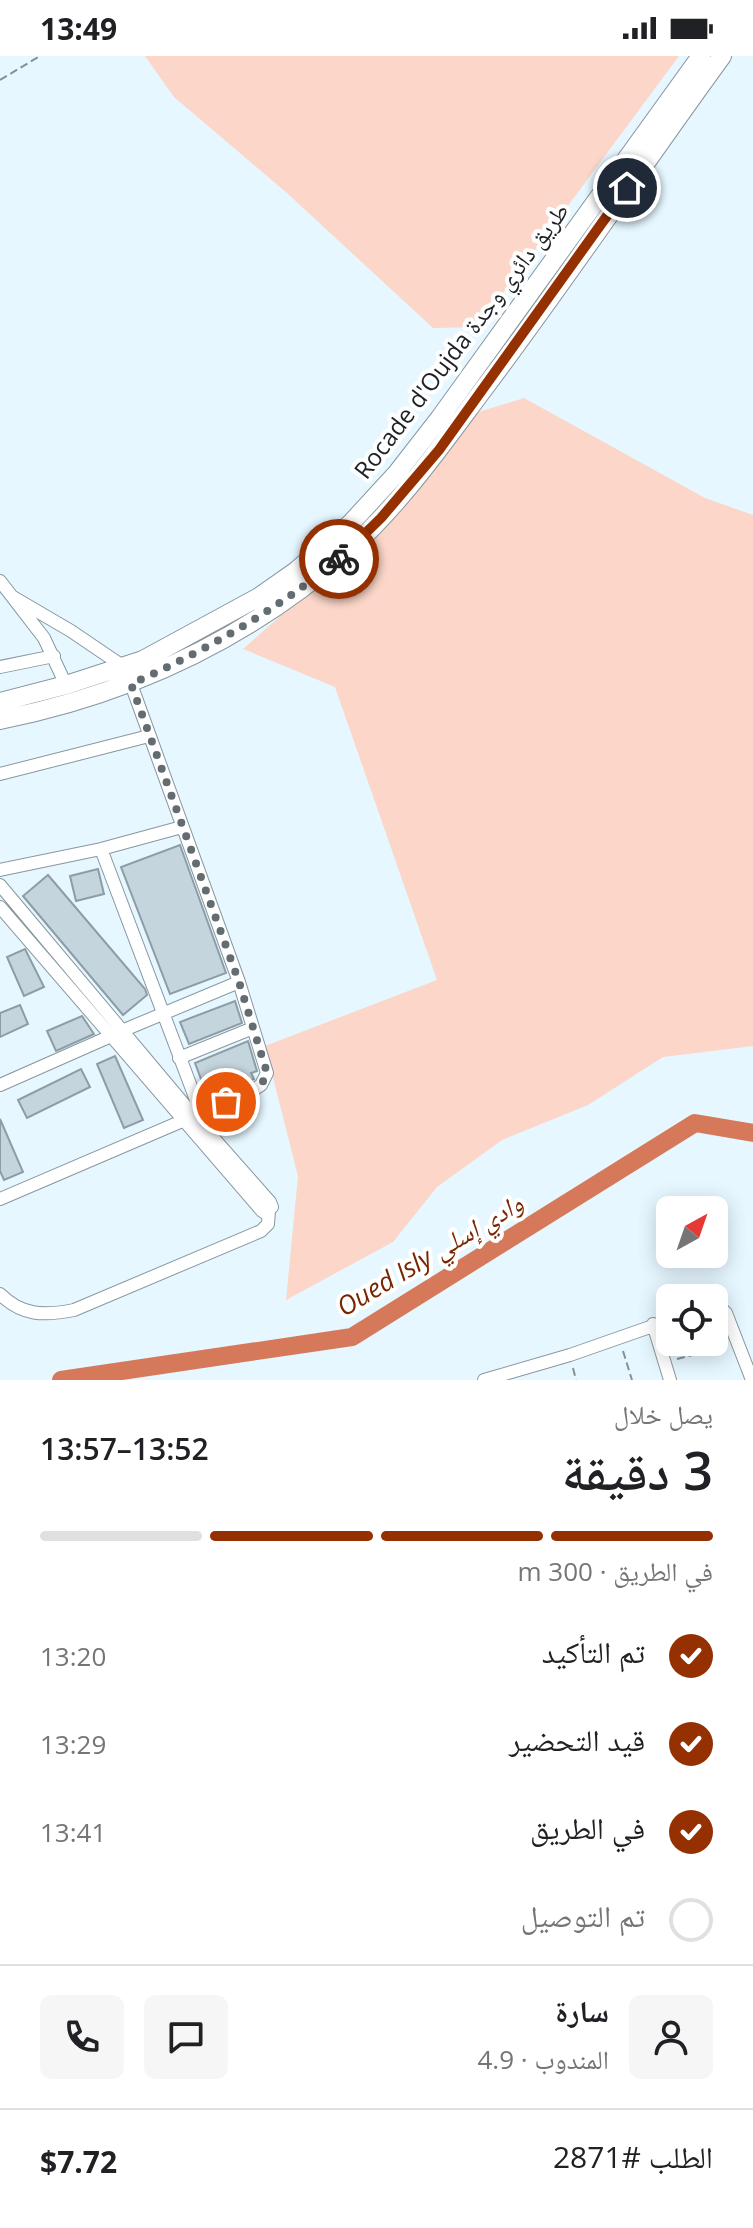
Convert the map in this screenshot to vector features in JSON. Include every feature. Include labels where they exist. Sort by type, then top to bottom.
[{"type":"highway","name":"Rocade d'Oujda طريق دائري وجدة","points":[[0,720],[72,704],[127,676],[189,636],[259,597],[334,540],[372,503],[448,408],[701,56]]},
{"type":"highway","name":"Rocade d'Oujda طريق دائري وجدة","points":[[0,702],[66,685],[127,676],[182,660],[258,618],[329,567],[381,518],[439,450],[722,56]]},
{"type":"street","points":[[0,581],[32,619],[54,656],[66,685]]},
{"type":"street","points":[[0,1199],[250,1092],[264,1081],[267,1073],[239,982],[127,676],[71,631],[13,597]]},
{"type":"street","points":[[0,667],[54,656]]},
{"type":"street","points":[[0,774],[149,736]]},
{"type":"street","points":[[0,870],[101,849],[182,827]]},
{"type":"street","points":[[101,849],[179,1058],[193,1117]]},
{"type":"street","points":[[0,885],[124,1030],[262,1211],[265,1213],[269,1210],[268,1224],[261,1231],[74,1310],[50,1315],[29,1313],[0,1294]]},
{"type":"street","points":[[0,907],[111,1036],[193,1117]]},
{"type":"street","points":[[124,1030],[239,982]]},
{"type":"street","points":[[179,1058],[253,1028]]},
{"type":"street","points":[[0,1085],[111,1036]]},
{"type":"street","points":[[728,1318],[752,1380]]},
{"type":"street","points":[[484,1380],[570,1355],[656,1323]]},
{"type":"street","points":[[653,1324],[670,1380]]},
{"type":"path","points":[[0,80],[40,56]]},
{"type":"path","points":[[618,1336],[632,1380]]},
{"type":"path","points":[[664,1361],[737,1345]]},
{"type":"path","points":[[570,1355],[576,1380]]},
{"type":"shaded area","points":[[145,56],[679,56],[478,327],[433,328],[287,193],[174,97]]},
{"type":"shaded area","points":[[524,398],[705,498],[753,515],[753,1046],[663,1057],[588,1105],[502,1140],[437,1187],[393,1242],[286,1300],[298,1176],[265,1046],[437,980],[335,687],[243,649],[393,517],[472,414]]},
{"type":"building","points":[[180,845],[226,973],[170,994],[121,867]]},
{"type":"building","points":[[98,869],[104,894],[76,901],[70,876]]},
{"type":"building","points":[[48,875],[145,989],[147,995],[123,1015],[23,896]]},
{"type":"building","points":[[25,949],[44,987],[24,996],[7,957]]},
{"type":"building","points":[[235,1001],[242,1023],[189,1044],[180,1022]]},
{"type":"building","points":[[20,1005],[28,1024],[0,1037],[0,1013]]},
{"type":"building","points":[[82,1016],[94,1034],[56,1051],[47,1031]]},
{"type":"building","points":[[248,1041],[257,1071],[251,1073],[254,1079],[242,1084],[238,1074],[204,1087],[195,1063]]},
{"type":"building","points":[[115,1056],[143,1120],[124,1128],[97,1064]]},
{"type":"building","points":[[81,1069],[90,1087],[27,1118],[18,1100]]},
{"type":"building","points":[[0,1119],[23,1172],[4,1180],[0,1171]]},
{"type":"waterway","name":"Oued Isly وادي إسلي","points":[[61,1380],[352,1337],[695,1123],[753,1133]]},
{"type":"way so far","points":[[226,1102],[257,1089],[267,1073],[239,982],[131,684],[258,618],[339,559]]},
{"type":"route","points":[[339,559],[381,518],[439,450],[627,188]]}]
